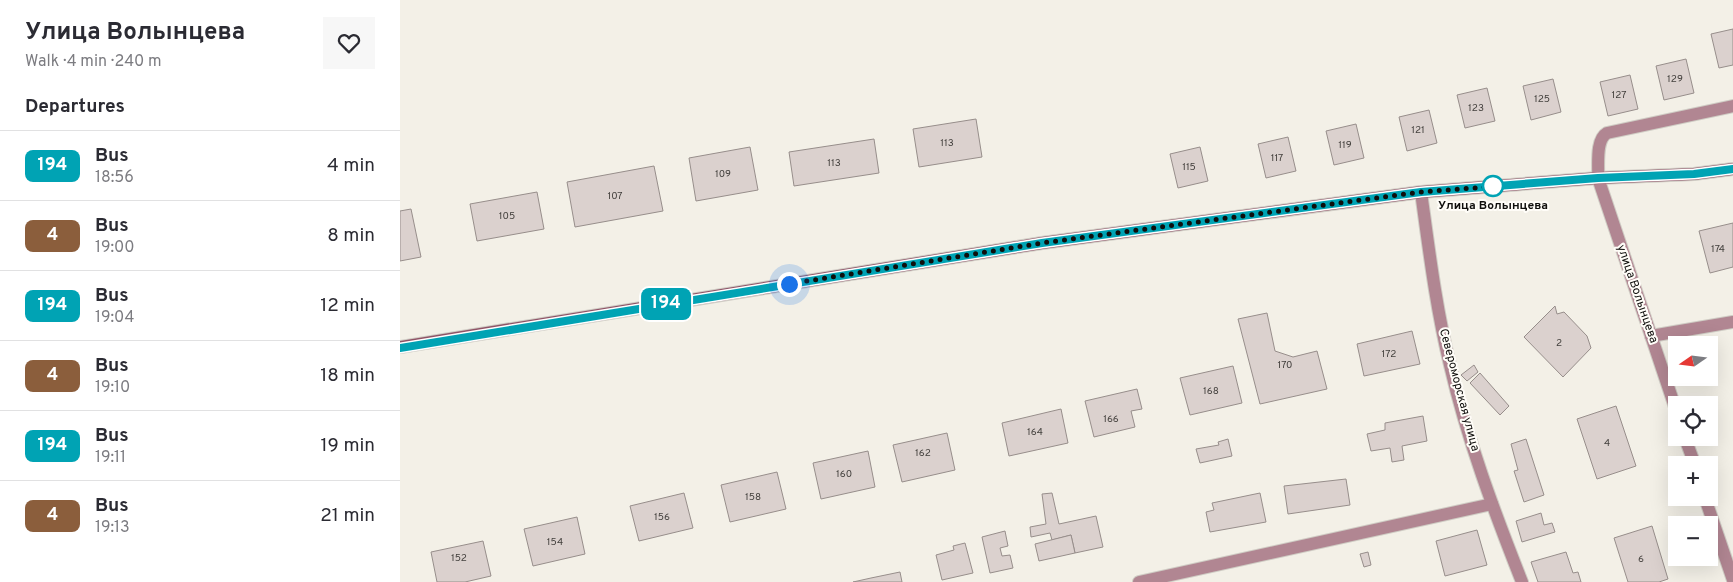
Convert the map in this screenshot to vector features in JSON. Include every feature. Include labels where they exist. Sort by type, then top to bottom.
[{"type":"main road","points":[[400,348],[1042,243],[1421,192],[1598,178],[1694,174],[1733,169]]},
{"type":"street","points":[[1598,178],[1600,142],[1604,135],[1733,106]]},
{"type":"street","name":"улица Волынцева","points":[[1598,178],[1671,396]]},
{"type":"street","name":"Североморская улица","points":[[1421,192],[1437,306],[1450,366],[1492,504],[1522,582]]},
{"type":"street","points":[[1651,336],[1733,322]]},
{"type":"street","points":[[1139,582],[1492,504]]},
{"type":"street","points":[[1709,506],[1733,580]]},
{"type":"building","points":[[1733,29],[1733,65],[1719,68],[1711,34]]},
{"type":"building","points":[[1686,59],[1694,93],[1664,100],[1656,66]]},
{"type":"building","points":[[1630,75],[1638,109],[1608,116],[1600,82]]},
{"type":"building","points":[[1553,79],[1561,112],[1531,120],[1523,86]]},
{"type":"building","points":[[1487,88],[1495,121],[1465,128],[1457,95]]},
{"type":"building","points":[[1429,110],[1437,143],[1407,151],[1399,117]]},
{"type":"building","points":[[976,119],[982,157],[919,167],[913,129]]},
{"type":"building","points":[[1356,124],[1364,158],[1334,165],[1326,131]]},
{"type":"building","points":[[1288,137],[1296,171],[1266,178],[1258,144]]},
{"type":"building","points":[[874,139],[879,173],[794,186],[789,152]]},
{"type":"building","points":[[750,147],[758,190],[696,201],[689,158]]},
{"type":"building","points":[[1200,147],[1208,181],[1178,188],[1170,154]]},
{"type":"building","points":[[654,166],[663,211],[575,227],[567,182]]},
{"type":"building","points":[[537,192],[544,229],[477,241],[470,204]]},
{"type":"building","points":[[411,209],[421,257],[400,261],[400,211]]},
{"type":"building","points":[[1733,223],[1733,267],[1710,273],[1699,231]]},
{"type":"building","points":[[1555,306],[1557,314],[1564,312],[1587,336],[1591,348],[1563,377],[1524,337]]},
{"type":"building","points":[[1267,313],[1275,351],[1293,357],[1317,351],[1327,389],[1260,404],[1238,319]]},
{"type":"building","points":[[1412,331],[1420,364],[1364,376],[1357,344]]},
{"type":"building","points":[[1474,365],[1478,372],[1467,381],[1461,375]]},
{"type":"building","points":[[1233,366],[1242,403],[1190,415],[1180,378]]},
{"type":"building","points":[[1480,373],[1509,406],[1500,415],[1470,383]]},
{"type":"building","points":[[1137,389],[1142,409],[1131,411],[1135,427],[1094,437],[1085,401]]},
{"type":"building","points":[[1616,406],[1636,466],[1597,479],[1577,419]]},
{"type":"building","points":[[1061,409],[1068,443],[1009,456],[1002,423]]},
{"type":"building","points":[[1423,416],[1427,441],[1402,446],[1404,460],[1392,462],[1390,448],[1371,451],[1367,434],[1385,430],[1385,423]]},
{"type":"building","points":[[947,433],[955,470],[902,482],[893,445]]},
{"type":"building","points":[[1228,439],[1232,456],[1200,463],[1196,449],[1219,445],[1218,442]]},
{"type":"building","points":[[1526,439],[1544,495],[1524,502],[1514,471],[1518,470],[1511,444]]},
{"type":"building","points":[[868,451],[875,487],[821,499],[813,463]]},
{"type":"building","points":[[777,472],[786,509],[730,522],[721,485]]},
{"type":"building","points":[[1346,479],[1350,505],[1288,514],[1284,486]]},
{"type":"building","points":[[684,493],[693,528],[639,541],[630,506]]},
{"type":"building","points":[[1052,493],[1059,524],[1096,516],[1103,547],[1075,553],[1071,535],[1052,540],[1050,533],[1031,537],[1030,527],[1046,524],[1042,494]]},
{"type":"building","points":[[1260,493],[1266,522],[1210,532],[1206,512],[1214,510],[1212,503]]},
{"type":"building","points":[[1541,513],[1544,525],[1552,523],[1555,532],[1522,542],[1516,521]]},
{"type":"building","points":[[577,517],[585,554],[533,566],[524,529]]},
{"type":"building","points":[[1652,526],[1668,579],[1659,582],[1628,582],[1614,538]]},
{"type":"building","points":[[1477,530],[1487,565],[1445,576],[1436,541]]},
{"type":"building","points":[[1005,531],[1008,546],[1000,548],[1002,556],[1010,555],[1013,568],[990,573],[982,537]]},
{"type":"building","points":[[1071,535],[1075,553],[1039,561],[1035,544]]},
{"type":"building","points":[[483,541],[491,576],[465,582],[437,582],[431,552]]},
{"type":"building","points":[[965,543],[973,573],[942,580],[936,555],[954,550],[953,546]]},
{"type":"building","points":[[1368,552],[1371,565],[1364,567],[1360,554]]},
{"type":"building","points":[[1566,552],[1573,573],[1578,572],[1581,582],[1538,582],[1531,562]]},
{"type":"building","points":[[900,572],[902,582],[853,582],[871,578]]},
{"type":"bus line","name":"194","points":[[400,348],[1042,243],[1421,192],[1598,178],[1694,174],[1733,169]]},
{"type":"place","name":"Улица Волынцева","points":[[1493,186]]},
{"type":"route","points":[[789,284],[1042,243],[1421,192],[1500,186],[1493,186]]}]
